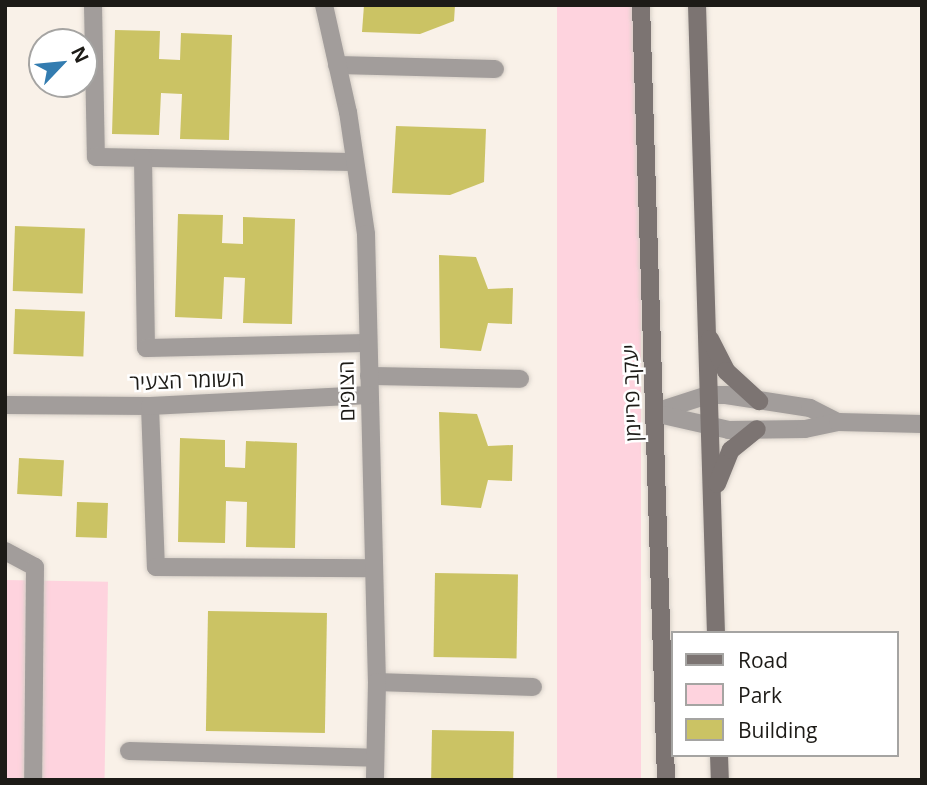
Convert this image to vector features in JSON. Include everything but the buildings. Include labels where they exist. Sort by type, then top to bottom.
[{"type":"main road","name":"יעקב פריימן","points":[[641,5],[666,780]]},
{"type":"main road","points":[[697,5],[716,631]]},
{"type":"main road","points":[[706,332],[726,371],[759,401]]},
{"type":"main road","points":[[712,498],[726,456],[757,429]]},
{"type":"main road","points":[[719,757],[720,780]]},
{"type":"street","points":[[93,5],[96,157],[355,162]]},
{"type":"street","name":"הצופים","points":[[324,5],[355,162],[366,234],[372,568],[377,682],[375,780]]},
{"type":"street","points":[[337,65],[495,69]]},
{"type":"street","points":[[143,158],[146,348],[368,343]]},
{"type":"street","points":[[369,376],[520,379]]},
{"type":"street","name":"השומר הצעיר","points":[[5,405],[150,406],[369,395]]},
{"type":"street","points":[[654,413],[708,396],[810,408],[838,422]]},
{"type":"street","points":[[150,406],[156,567],[372,568]]},
{"type":"street","points":[[654,413],[711,428],[805,429],[838,422],[922,424]]},
{"type":"street","points":[[5,551],[35,567],[33,780]]},
{"type":"street","points":[[377,682],[533,687]]},
{"type":"street","points":[[128,751],[375,758]]},
{"type":"green space","points":[[557,5],[641,5],[641,780],[557,780]]},
{"type":"green space","points":[[5,580],[108,582],[105,780],[5,780]]}]
